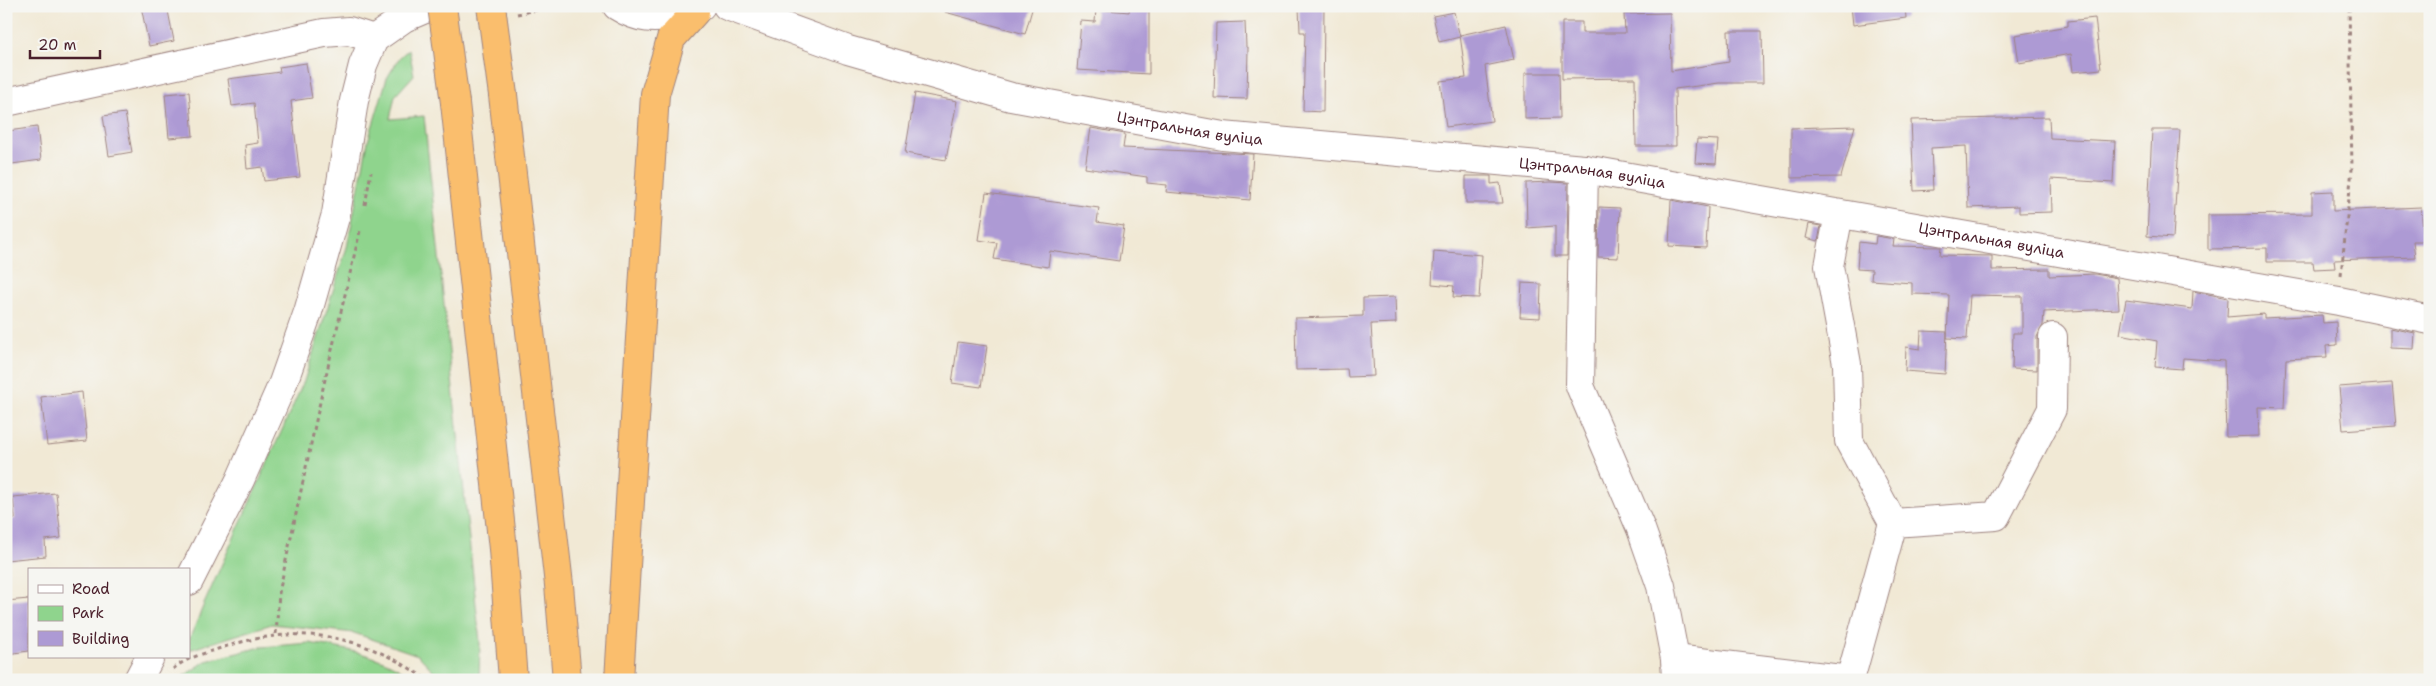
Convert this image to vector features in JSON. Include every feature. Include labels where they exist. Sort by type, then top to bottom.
[{"type":"highway","points":[[442,6],[456,103],[503,549],[513,680]]},
{"type":"highway","points":[[619,680],[656,94],[671,39],[698,9]]},
{"type":"highway","points":[[503,10],[503,95],[559,585],[567,680]]},
{"type":"street","points":[[190,579],[244,471],[283,383],[308,312],[336,214],[354,102],[363,65],[374,39],[404,18],[432,6]]},
{"type":"street","points":[[596,6],[620,8],[655,20],[698,9]]},
{"type":"street","name":"Цэнтральная вуліца","points":[[727,6],[848,50],[1011,97],[1214,135],[1584,169],[2339,301],[2430,320]]},
{"type":"street","points":[[6,102],[324,33],[349,31],[374,39]]},
{"type":"street","points":[[1584,169],[1580,386],[1641,529],[1661,586],[1676,669],[1850,680],[1893,523],[1849,441],[1846,364],[1829,266],[1839,214]]},
{"type":"street","points":[[1893,523],[1996,516],[2052,409],[2053,337]]},
{"type":"street","points":[[138,680],[161,663]]},
{"type":"path","points":[[2339,301],[2352,169],[2349,6]]},
{"type":"path","points":[[503,10],[541,9]]},
{"type":"path","points":[[364,212],[371,166]]},
{"type":"path","points":[[276,634],[282,583],[323,388],[360,229]]},
{"type":"path","points":[[161,663],[178,664],[212,650],[276,634],[297,633],[340,638],[374,649],[405,664],[427,680]]},
{"type":"green space","points":[[409,49],[414,75],[395,96],[390,119],[424,116],[480,642],[479,680],[442,680],[418,655],[354,633],[272,624],[190,650],[190,638],[204,604],[304,381],[347,247],[368,141],[387,78],[400,57]]},
{"type":"green space","points":[[309,643],[365,654],[404,671],[415,680],[178,680],[206,661],[261,647]]},
{"type":"building","points":[[141,6],[167,6],[174,41],[149,46]]},
{"type":"building","points":[[946,6],[1033,6],[1025,34],[945,12]]},
{"type":"building","points":[[1130,6],[1149,6],[1149,74],[1077,70],[1081,21],[1095,22],[1096,9],[1129,12]]},
{"type":"building","points":[[1324,6],[1323,112],[1303,111],[1305,32],[1300,32],[1299,7]]},
{"type":"building","points":[[1851,6],[1905,6],[1906,18],[1853,25]]},
{"type":"building","points":[[1454,12],[1460,37],[1439,42],[1433,16]]},
{"type":"building","points":[[1670,13],[1671,71],[1729,62],[1728,31],[1762,31],[1763,83],[1719,83],[1675,89],[1676,146],[1636,146],[1635,78],[1562,79],[1562,22],[1582,22],[1582,33],[1625,33],[1624,14]]},
{"type":"building","points":[[2095,18],[2101,69],[2073,72],[2071,54],[2019,63],[2015,35],[2068,26],[2068,21]]},
{"type":"building","points":[[1245,22],[1246,47],[1248,47],[1247,99],[1214,98],[1216,23]]},
{"type":"building","points":[[1506,25],[1514,60],[1485,66],[1492,121],[1446,127],[1440,81],[1466,78],[1460,35]]},
{"type":"building","points":[[306,63],[312,98],[291,101],[300,177],[264,181],[262,167],[247,169],[245,145],[258,143],[254,103],[232,106],[228,79],[280,72],[279,67]]},
{"type":"building","points":[[1525,73],[1559,73],[1560,118],[1525,119]]},
{"type":"building","points":[[189,92],[193,136],[169,138],[165,94]]},
{"type":"building","points":[[915,93],[957,101],[946,160],[905,153]]},
{"type":"building","points":[[125,113],[132,152],[109,156],[103,116]]},
{"type":"building","points":[[2049,117],[2050,138],[2115,141],[2113,183],[2051,179],[2052,212],[2019,213],[2019,206],[1968,208],[1966,146],[1931,148],[1933,190],[1914,191],[1911,120]]},
{"type":"building","points":[[1855,126],[1841,177],[1791,178],[1791,128]]},
{"type":"building","points":[[37,127],[41,160],[12,164],[8,131]]},
{"type":"building","points":[[1091,128],[1125,134],[1123,148],[1253,154],[1250,200],[1166,192],[1167,185],[1147,183],[1147,177],[1085,168]]},
{"type":"building","points":[[2152,130],[2180,130],[2173,238],[2147,236]]},
{"type":"building","points":[[1697,139],[1718,140],[1716,164],[1695,163]]},
{"type":"building","points":[[1466,176],[1491,176],[1491,184],[1500,183],[1503,203],[1466,203]]},
{"type":"building","points":[[1526,183],[1568,183],[1567,256],[1555,256],[1555,226],[1527,228]]},
{"type":"building","points":[[2333,191],[2333,211],[2421,207],[2424,241],[2413,241],[2415,257],[2334,260],[2335,268],[2314,269],[2313,262],[2267,262],[2267,248],[2208,249],[2208,215],[2312,214],[2312,192]]},
{"type":"building","points":[[986,193],[1099,208],[1097,222],[1124,226],[1119,261],[1050,251],[1048,267],[994,259],[997,243],[979,240]]},
{"type":"building","points":[[1671,200],[1708,207],[1706,248],[1669,246]]},
{"type":"building","points":[[1599,207],[1620,208],[1618,258],[1598,257]]},
{"type":"building","points":[[1809,224],[1821,226],[1818,241],[1806,238]]},
{"type":"building","points":[[1876,236],[1894,239],[1893,246],[1941,247],[1940,255],[1992,256],[1992,270],[2049,269],[2049,276],[2095,274],[2117,278],[2119,309],[2044,312],[2043,325],[2037,337],[2037,370],[2012,369],[2013,333],[2022,333],[2022,296],[1970,295],[1967,339],[1947,338],[1949,295],[1912,294],[1912,283],[1871,280],[1872,270],[1857,269],[1859,242],[1875,244]]},
{"type":"building","points":[[1434,251],[1482,255],[1479,298],[1453,297],[1454,286],[1432,284]]},
{"type":"building","points":[[1522,283],[1541,284],[1540,318],[1520,317]]},
{"type":"building","points":[[2193,291],[2228,298],[2227,317],[2264,314],[2264,318],[2322,315],[2323,323],[2336,322],[2337,345],[2326,346],[2327,357],[2286,359],[2284,408],[2258,407],[2259,436],[2226,437],[2224,361],[2183,358],[2182,369],[2155,367],[2157,341],[2120,334],[2126,300],[2192,309]]},
{"type":"building","points":[[1395,297],[1396,323],[1371,324],[1374,376],[1348,377],[1347,369],[1296,370],[1295,318],[1363,316],[1363,298]]},
{"type":"building","points":[[2390,328],[2415,333],[2414,349],[2390,348]]},
{"type":"building","points":[[1921,331],[1947,332],[1945,374],[1905,371],[1906,347],[1920,349]]},
{"type":"building","points":[[958,342],[987,346],[981,387],[952,383]]},
{"type":"building","points":[[2392,383],[2396,426],[2343,430],[2339,387]]},
{"type":"building","points":[[82,392],[87,441],[47,445],[41,397]]},
{"type":"building","points":[[56,493],[61,538],[45,540],[46,556],[6,560],[6,520],[15,519],[13,497]]},
{"type":"building","points":[[28,599],[28,651],[6,654],[6,601]]}]
